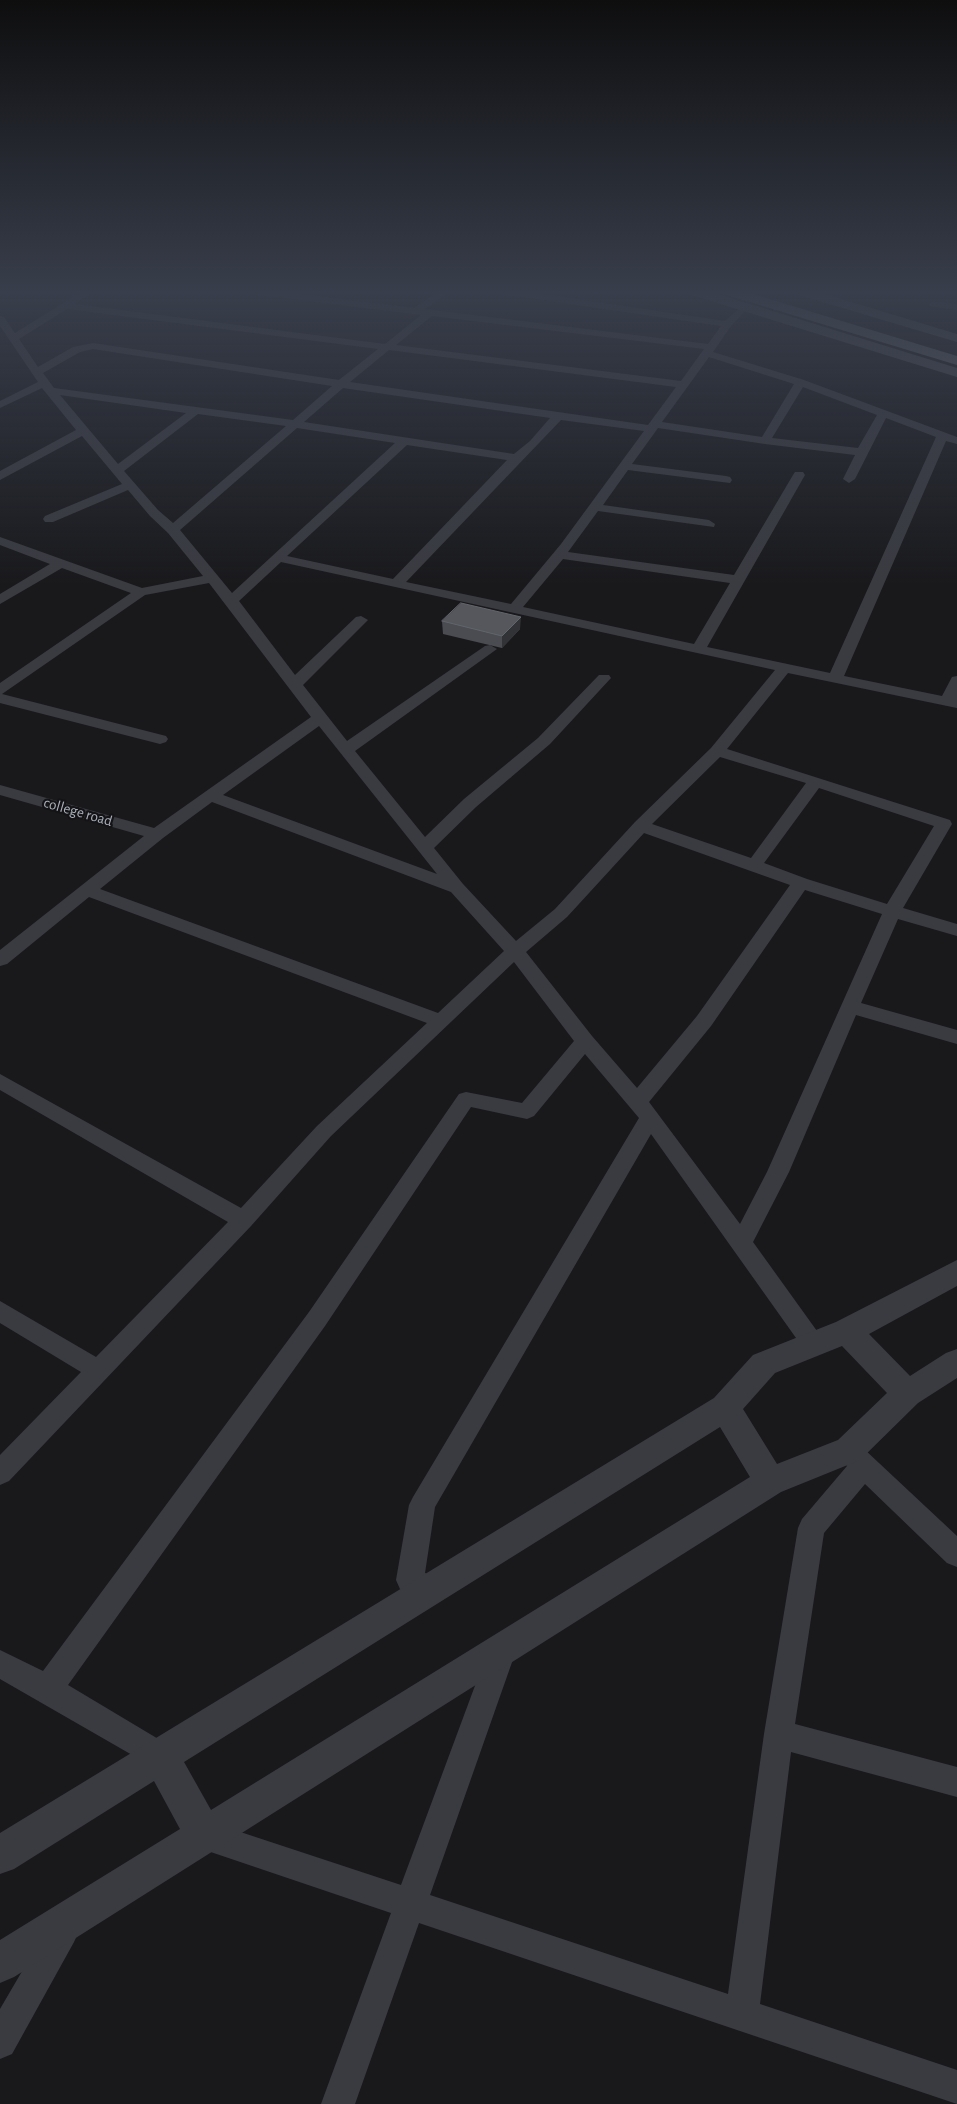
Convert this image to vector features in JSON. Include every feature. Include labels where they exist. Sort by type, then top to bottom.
[{"type":"street","points":[[0,405],[45,388]]},
{"type":"street","points":[[49,388],[129,485],[154,513],[173,530],[231,601],[345,750],[457,888],[515,951],[585,1041],[644,1110],[814,1345]]},
{"type":"street","points":[[55,388],[195,411],[295,424],[516,458]]},
{"type":"street","points":[[173,530],[336,388]]},
{"type":"street","points":[[369,388],[558,416],[862,452]]},
{"type":"street","points":[[514,609],[559,555],[681,388]]},
{"type":"street","points":[[765,440],[796,388]]},
{"type":"street","points":[[816,388],[957,441]]},
{"type":"street","points":[[117,470],[195,411]]},
{"type":"street","points":[[849,479],[883,414]]},
{"type":"street","points":[[397,583],[558,416]]},
{"type":"street","points":[[0,476],[82,430]]},
{"type":"street","points":[[835,679],[942,436]]},
{"type":"street","points":[[231,601],[404,441]]},
{"type":"street","points":[[624,466],[726,480]]},
{"type":"street","points":[[698,649],[799,474]]},
{"type":"street","points":[[49,519],[129,485]]},
{"type":"street","points":[[594,507],[709,524]]},
{"type":"street","points":[[0,542],[141,592]]},
{"type":"street","points":[[559,555],[738,580]]},
{"type":"street","points":[[279,558],[835,679],[952,702],[957,680]]},
{"type":"street","points":[[0,600],[61,563]]},
{"type":"street","points":[[0,690],[141,592],[212,578]]},
{"type":"street","points":[[294,685],[361,620]]},
{"type":"street","points":[[345,750],[490,649]]},
{"type":"street","points":[[0,1473],[244,1220],[324,1132],[515,951],[561,913],[641,826],[717,751],[785,668]]},
{"type":"street","points":[[425,847],[470,804],[544,741],[604,678]]},
{"type":"street","points":[[0,698],[160,739]]},
{"type":"street","points":[[0,960],[157,834],[320,718]]},
{"type":"street","points":[[717,751],[816,781],[951,826],[892,911],[852,1007],[778,1172],[741,1243]]},
{"type":"street","points":[[754,865],[816,781]]},
{"type":"street","name":"college road","points":[[0,790],[157,834]]},
{"type":"street","points":[[210,796],[457,888]]},
{"type":"street","points":[[641,826],[801,883],[957,930]]},
{"type":"street","points":[[429,1589],[410,1580],[422,1505],[644,1110],[801,883]]},
{"type":"street","points":[[86,890],[441,1021]]},
{"type":"street","points":[[852,1007],[957,1037]]},
{"type":"street","points":[[48,1689],[317,1319],[466,1099],[527,1111],[585,1041]]},
{"type":"street","points":[[0,1082],[244,1220]]},
{"type":"street","points":[[0,1855],[725,1407],[764,1364],[846,1331],[957,1272]]},
{"type":"street","points":[[0,1311],[98,1370]]},
{"type":"street","points":[[846,1331],[906,1394]]},
{"type":"street","points":[[742,2015],[779,1734],[811,1528],[856,1458],[906,1394],[957,1362]]},
{"type":"street","points":[[725,1407],[770,1482]]},
{"type":"street","points":[[0,1963],[770,1482],[856,1458]]},
{"type":"street","points":[[856,1458],[957,1554]]},
{"type":"street","points":[[338,2104],[503,1648]]},
{"type":"street","points":[[0,1664],[48,1689],[160,1756],[204,1835],[957,2087]]},
{"type":"street","points":[[779,1734],[957,1782]]},
{"type":"street","points":[[0,2042],[70,1919]]},
{"type":"building","points":[[461,603],[521,617],[502,636],[442,621]]}]
